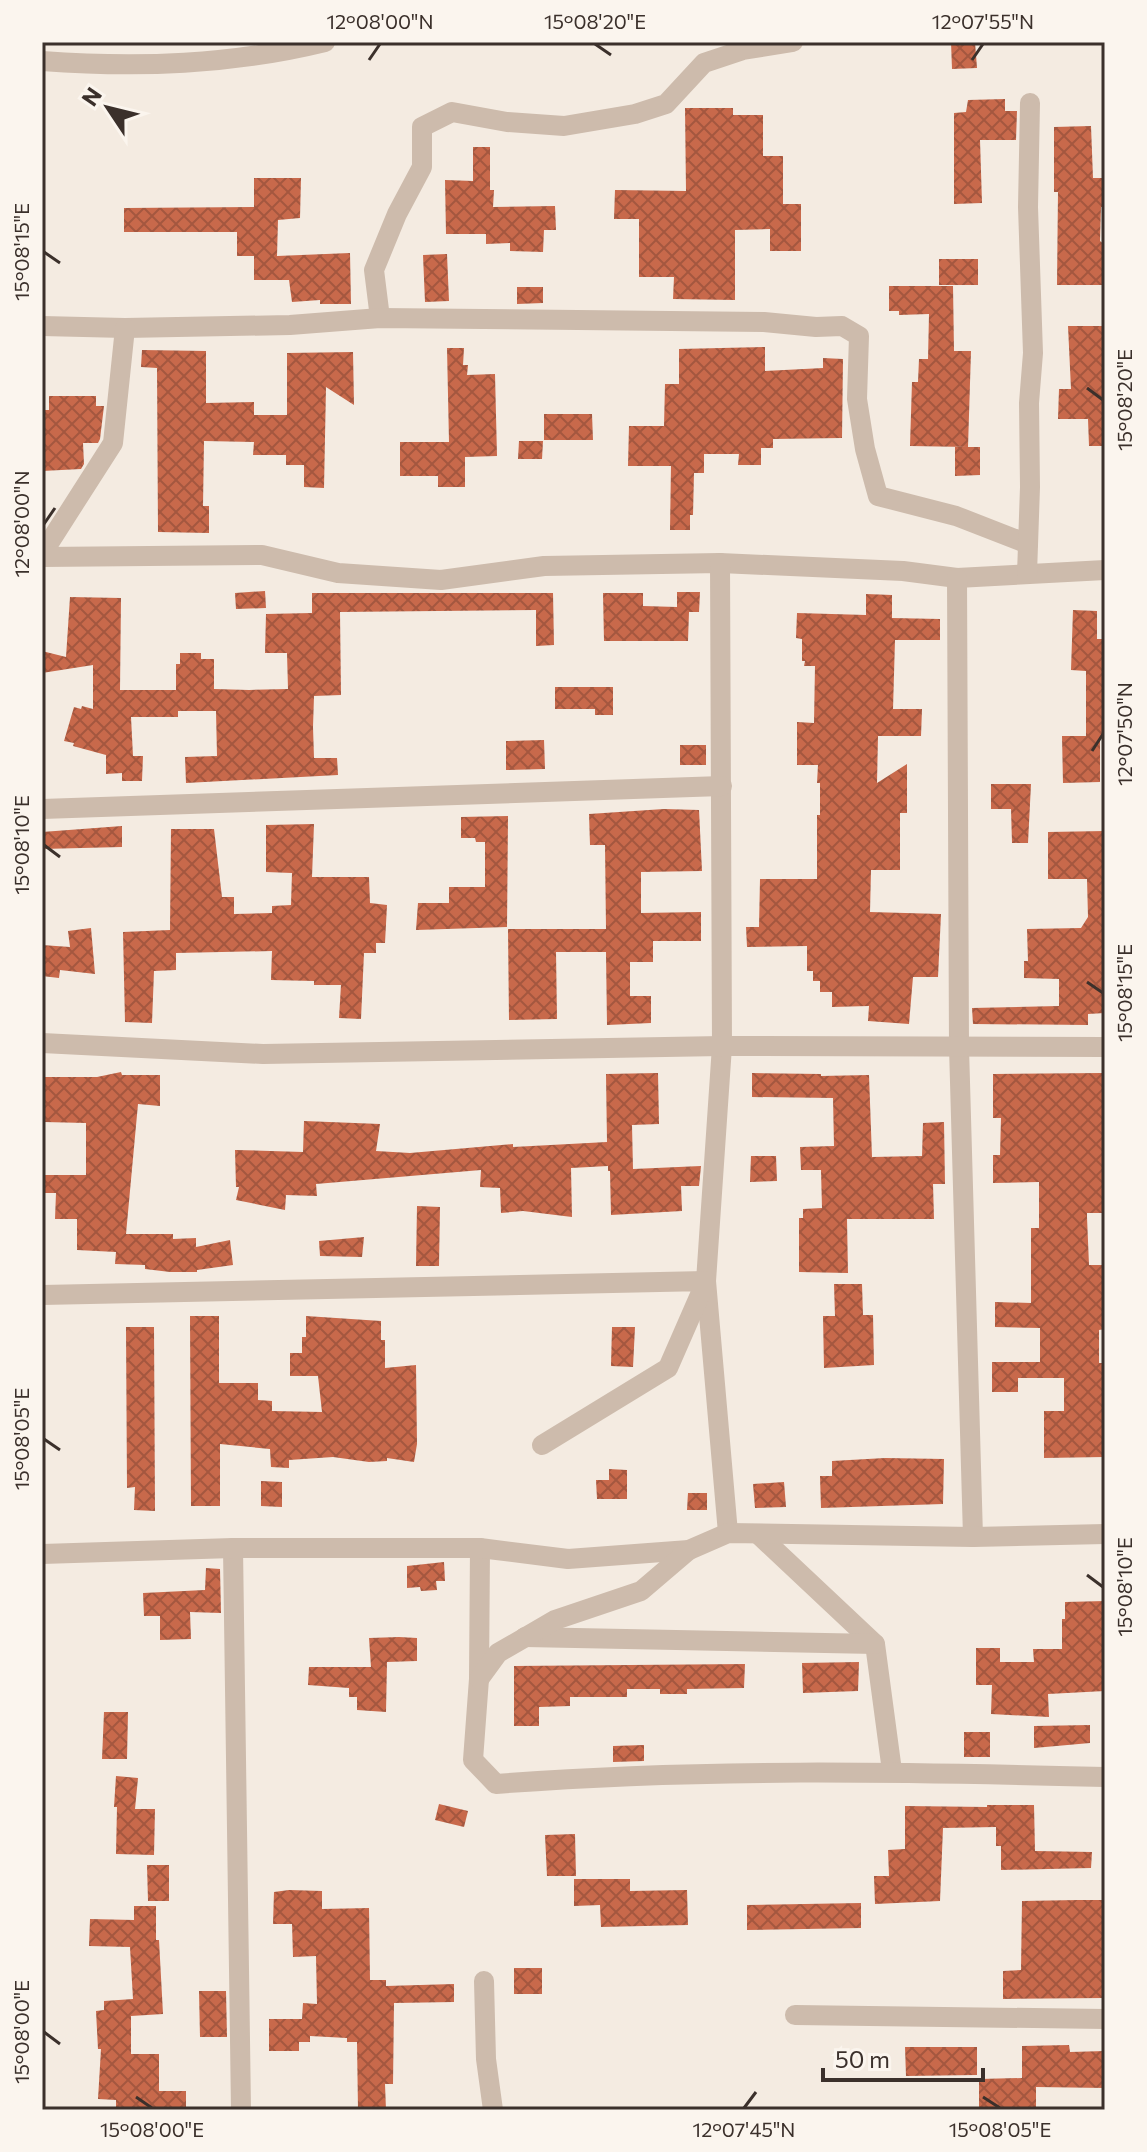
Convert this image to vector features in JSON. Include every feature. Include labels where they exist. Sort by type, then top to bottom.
[{"type":"street","points":[[42,61],[113,66],[185,64],[262,56],[325,42]]},
{"type":"street","points":[[380,318],[374,270],[397,214],[422,167],[422,127],[452,112],[507,122],[564,126],[635,114],[666,104],[704,63],[743,50],[793,42]]},
{"type":"street","points":[[1027,574],[1029,403],[1033,353],[1028,207],[1030,103]]},
{"type":"street","points":[[42,326],[290,325],[380,318],[764,322],[842,326],[859,336],[857,399],[865,449],[878,496],[956,516],[1028,544]]},
{"type":"street","points":[[42,555],[113,443],[125,328]]},
{"type":"street","points":[[42,555],[262,555],[338,573],[441,580],[544,566],[720,563],[903,571],[957,578],[1105,570]]},
{"type":"street","points":[[720,563],[722,1046],[706,1281],[728,1533]]},
{"type":"street","points":[[957,578],[959,1047],[973,1537]]},
{"type":"street","points":[[42,809],[722,786]]},
{"type":"street","points":[[42,1043],[263,1054],[722,1046],[1105,1047]]},
{"type":"street","points":[[42,1295],[706,1281]]},
{"type":"street","points":[[542,1445],[668,1368],[706,1281]]},
{"type":"street","points":[[479,1679],[498,1653],[525,1637],[555,1620],[641,1591],[689,1550],[728,1533],[973,1537],[1105,1534]]},
{"type":"street","points":[[759,1535],[875,1644],[892,1771]]},
{"type":"street","points":[[42,1554],[233,1548],[480,1548],[568,1559],[689,1550]]},
{"type":"street","points":[[233,1548],[241,2110]]},
{"type":"street","points":[[480,1548],[479,1679],[473,1760],[496,1784],[892,1771],[1105,1777]]},
{"type":"street","points":[[525,1637],[875,1644]]},
{"type":"street","points":[[484,1981],[486,2059],[493,2110]]},
{"type":"street","points":[[795,2015],[1105,2019]]},
{"type":"building","points":[[951,42],[975,42],[977,68],[952,69]]},
{"type":"building","points":[[1005,99],[1005,111],[1017,111],[1016,140],[980,140],[982,203],[954,204],[954,113],[966,112],[968,100]]},
{"type":"building","points":[[685,108],[733,108],[733,115],[763,115],[763,156],[783,156],[783,204],[801,204],[801,251],[770,251],[770,229],[735,230],[735,300],[673,299],[674,277],[639,277],[639,219],[614,219],[615,190],[686,191]]},
{"type":"building","points":[[1091,126],[1093,178],[1105,178],[1100,241],[1105,245],[1105,285],[1057,285],[1058,192],[1054,192],[1054,127]]},
{"type":"building","points":[[473,147],[490,147],[493,207],[555,206],[556,230],[544,230],[543,252],[510,251],[510,243],[486,244],[486,234],[446,234],[445,180],[473,181]]},
{"type":"building","points":[[254,178],[301,178],[300,218],[278,220],[277,256],[350,253],[351,304],[320,304],[320,300],[292,302],[289,280],[254,280],[254,256],[237,256],[237,232],[124,232],[124,208],[254,207]]},
{"type":"building","points":[[447,254],[449,301],[425,302],[423,255]]},
{"type":"building","points":[[939,259],[978,259],[978,285],[939,285]]},
{"type":"building","points":[[889,286],[953,286],[954,351],[971,351],[968,447],[910,446],[912,382],[918,382],[919,359],[928,359],[929,314],[899,315],[899,311],[889,311]]},
{"type":"building","points":[[517,287],[543,287],[543,303],[517,304]]},
{"type":"building","points":[[1068,326],[1105,326],[1105,446],[1089,446],[1088,419],[1058,419],[1059,389],[1071,389]]},
{"type":"building","points":[[765,347],[765,371],[823,368],[823,358],[843,359],[842,438],[773,439],[773,448],[761,448],[761,465],[738,465],[739,454],[704,454],[704,473],[694,473],[690,530],[670,530],[671,466],[628,466],[629,426],[664,426],[665,384],[679,384],[679,349]]},
{"type":"building","points":[[447,348],[464,348],[463,365],[468,365],[467,375],[495,374],[497,456],[465,457],[465,487],[438,487],[438,476],[400,476],[400,442],[449,442]]},
{"type":"building","points":[[142,350],[206,351],[206,403],[254,402],[254,415],[287,415],[287,353],[353,352],[354,405],[326,387],[324,488],[304,487],[304,465],[286,465],[286,455],[253,455],[254,442],[204,441],[203,506],[209,506],[209,533],[158,532],[157,368],[141,367]]},
{"type":"building","points":[[49,396],[96,396],[96,406],[104,406],[100,439],[98,443],[83,443],[84,464],[81,469],[42,471],[43,410],[49,410]]},
{"type":"building","points":[[544,414],[592,414],[593,440],[544,440]]},
{"type":"building","points":[[519,441],[543,441],[542,459],[518,459]]},
{"type":"building","points":[[955,447],[980,447],[980,475],[955,476]]},
{"type":"building","points":[[265,591],[266,608],[236,609],[235,593]]},
{"type":"building","points":[[677,592],[700,592],[699,612],[689,612],[688,641],[604,641],[603,593],[643,593],[643,606],[677,607]]},
{"type":"building","points":[[312,593],[553,593],[554,645],[536,646],[536,610],[340,612],[341,695],[314,696],[313,727],[314,758],[337,758],[338,775],[186,783],[185,757],[217,756],[216,711],[178,711],[178,717],[131,717],[133,756],[143,756],[142,781],[122,781],[122,773],[106,774],[106,755],[64,741],[74,707],[93,709],[93,665],[42,673],[42,651],[66,657],[70,597],[121,598],[120,690],[176,690],[176,664],[180,664],[180,653],[201,653],[201,659],[214,659],[214,689],[249,690],[288,689],[287,653],[265,653],[266,614],[312,613]]},
{"type":"building","points":[[866,594],[892,595],[892,618],[940,619],[940,640],[895,640],[893,709],[922,709],[921,736],[878,736],[877,783],[907,764],[907,813],[900,813],[900,870],[871,870],[870,912],[941,914],[938,977],[913,977],[909,1024],[868,1021],[869,1006],[832,1007],[832,992],[820,992],[820,981],[813,981],[813,971],[807,971],[807,946],[747,947],[746,927],[759,927],[760,879],[817,879],[817,815],[820,815],[818,765],[797,765],[797,722],[814,723],[815,666],[804,666],[805,661],[802,661],[802,639],[796,638],[797,613],[866,615]]},
{"type":"building","points":[[1073,610],[1097,611],[1097,639],[1105,639],[1105,736],[1100,736],[1100,782],[1063,783],[1062,736],[1086,736],[1086,671],[1071,670]]},
{"type":"building","points":[[555,687],[613,687],[613,715],[595,715],[595,709],[555,709]]},
{"type":"building","points":[[544,740],[545,769],[506,770],[506,741]]},
{"type":"building","points":[[680,745],[706,745],[706,765],[680,765]]},
{"type":"building","points":[[991,784],[1031,784],[1028,843],[1012,843],[1011,809],[991,809]]},
{"type":"building","points":[[699,810],[702,871],[641,872],[641,913],[701,912],[701,941],[653,941],[653,962],[630,962],[630,996],[651,996],[651,1023],[607,1025],[606,952],[556,952],[557,1019],[509,1020],[508,929],[606,929],[605,845],[590,845],[589,814]]},
{"type":"building","points":[[508,816],[507,927],[416,930],[418,903],[449,903],[449,887],[485,887],[485,842],[461,838],[461,817]]},
{"type":"building","points":[[314,824],[312,877],[369,877],[370,903],[387,905],[385,943],[376,943],[376,953],[364,953],[361,1019],[339,1018],[341,985],[271,980],[272,951],[176,953],[176,970],[154,971],[152,1023],[125,1022],[123,932],[170,930],[171,829],[214,829],[222,897],[234,897],[234,914],[272,913],[272,906],[291,905],[292,873],[266,872],[266,825]]},
{"type":"building","points":[[122,826],[122,847],[42,849],[42,832]]},
{"type":"building","points":[[1105,831],[1105,1013],[1088,1014],[1088,1025],[973,1024],[972,1008],[1059,1006],[1059,979],[1024,978],[1024,961],[1028,961],[1027,929],[1081,928],[1088,917],[1087,879],[1048,879],[1048,832]]},
{"type":"building","points":[[91,928],[95,974],[60,970],[59,978],[42,976],[42,945],[70,947],[68,931]]},
{"type":"building","points":[[121,1072],[122,1075],[160,1075],[160,1106],[138,1104],[126,1234],[173,1234],[173,1239],[196,1238],[196,1247],[230,1240],[233,1265],[197,1272],[170,1272],[145,1269],[145,1265],[115,1264],[116,1252],[77,1250],[77,1219],[55,1219],[56,1193],[42,1193],[42,1175],[86,1175],[86,1123],[44,1122],[44,1077],[97,1077]]},
{"type":"building","points":[[658,1073],[659,1124],[632,1125],[633,1169],[701,1166],[699,1186],[681,1186],[682,1211],[611,1215],[608,1166],[571,1168],[572,1217],[523,1211],[501,1213],[500,1188],[480,1187],[481,1170],[316,1184],[317,1196],[286,1195],[285,1210],[236,1200],[239,1187],[236,1187],[235,1150],[303,1152],[304,1121],[380,1124],[376,1151],[410,1153],[513,1144],[513,1147],[607,1142],[606,1074]]},
{"type":"building","points":[[752,1073],[869,1075],[872,1157],[922,1156],[923,1123],[944,1122],[945,1184],[933,1184],[934,1219],[847,1219],[848,1273],[799,1272],[799,1218],[803,1218],[803,1209],[822,1208],[821,1170],[801,1170],[800,1147],[834,1146],[833,1098],[752,1097]]},
{"type":"building","points":[[1102,1073],[1105,1213],[1087,1213],[1087,1217],[1089,1265],[1105,1265],[1105,1329],[1099,1330],[1099,1363],[1105,1363],[1104,1457],[1044,1458],[1044,1411],[1064,1411],[1064,1378],[1018,1378],[1018,1392],[992,1392],[992,1362],[1040,1362],[1040,1328],[995,1327],[995,1302],[1031,1303],[1031,1228],[1039,1228],[1039,1182],[993,1183],[993,1155],[1000,1155],[1001,1118],[993,1118],[993,1074]]},
{"type":"building","points":[[751,1156],[776,1156],[777,1181],[750,1182]]},
{"type":"building","points":[[417,1206],[440,1207],[439,1266],[416,1266]]},
{"type":"building","points":[[364,1237],[362,1257],[320,1256],[319,1241]]},
{"type":"building","points":[[834,1284],[862,1284],[863,1315],[873,1315],[874,1365],[824,1368],[823,1316],[835,1316]]},
{"type":"building","points":[[190,1316],[219,1316],[219,1383],[258,1383],[258,1400],[272,1401],[272,1411],[322,1412],[318,1376],[290,1376],[290,1353],[302,1353],[306,1316],[381,1321],[385,1368],[416,1365],[417,1444],[414,1462],[387,1458],[387,1461],[369,1462],[333,1457],[289,1460],[289,1468],[271,1467],[270,1449],[220,1444],[220,1506],[191,1506]]},
{"type":"building","points":[[126,1327],[154,1327],[155,1511],[134,1510],[135,1487],[127,1488]]},
{"type":"building","points":[[612,1327],[635,1327],[633,1367],[611,1366]]},
{"type":"building","points":[[944,1459],[943,1504],[821,1508],[820,1476],[832,1476],[832,1461]]},
{"type":"building","points":[[609,1469],[627,1470],[627,1499],[597,1499],[596,1480],[609,1480]]},
{"type":"building","points":[[261,1481],[282,1482],[282,1507],[261,1506]]},
{"type":"building","points":[[784,1482],[786,1507],[755,1508],[753,1484]]},
{"type":"building","points":[[688,1493],[707,1493],[707,1510],[687,1510]]},
{"type":"building","points":[[444,1562],[445,1581],[436,1581],[437,1590],[407,1588],[407,1566]]},
{"type":"building","points":[[206,1568],[220,1569],[221,1613],[190,1612],[191,1639],[160,1640],[160,1616],[144,1616],[143,1593],[205,1590]]},
{"type":"building","points":[[1105,1601],[1105,1691],[1048,1694],[1049,1717],[991,1714],[992,1685],[976,1685],[976,1648],[1000,1648],[1000,1662],[1034,1662],[1033,1649],[1062,1649],[1065,1602]]},
{"type":"building","points":[[369,1638],[417,1638],[417,1661],[387,1662],[386,1712],[357,1710],[357,1697],[349,1697],[349,1688],[308,1685],[309,1667],[371,1667]]},
{"type":"building","points":[[859,1662],[858,1691],[803,1693],[802,1663]]},
{"type":"building","points":[[745,1664],[744,1688],[687,1689],[687,1694],[660,1694],[660,1689],[627,1689],[627,1697],[570,1697],[570,1706],[539,1707],[539,1726],[514,1726],[514,1666]]},
{"type":"building","points":[[104,1712],[128,1712],[127,1759],[102,1759]]},
{"type":"building","points":[[1090,1725],[1090,1743],[1034,1748],[1034,1726]]},
{"type":"building","points":[[964,1732],[990,1732],[990,1757],[964,1757]]},
{"type":"building","points":[[644,1745],[644,1761],[613,1762],[613,1746]]},
{"type":"building","points":[[116,1776],[138,1778],[135,1809],[155,1809],[154,1855],[116,1854]]},
{"type":"building","points":[[439,1804],[468,1811],[464,1827],[435,1820]]},
{"type":"building","points":[[1034,1805],[1035,1851],[1092,1852],[1091,1868],[1001,1870],[1001,1846],[996,1846],[996,1827],[943,1828],[940,1901],[875,1904],[874,1876],[889,1876],[888,1850],[905,1849],[905,1806]]},
{"type":"building","points":[[575,1834],[576,1876],[547,1876],[545,1835]]},
{"type":"building","points":[[147,1865],[169,1865],[169,1901],[148,1901]]},
{"type":"building","points":[[574,1879],[630,1879],[630,1891],[687,1890],[688,1925],[601,1927],[600,1905],[574,1906]]},
{"type":"building","points":[[322,1891],[322,1909],[369,1908],[370,1980],[386,1980],[386,1986],[454,1984],[454,2002],[394,2003],[393,2084],[385,2084],[386,2110],[358,2110],[357,2042],[347,2042],[347,2038],[310,2036],[310,2042],[299,2042],[299,2051],[269,2051],[269,2019],[302,2019],[303,2003],[317,2004],[316,1956],[293,1957],[292,1924],[273,1924],[274,1892]]},
{"type":"building","points":[[1105,1900],[1105,1998],[1003,1999],[1003,1971],[1021,1970],[1022,1901]]},
{"type":"building","points":[[861,1903],[861,1928],[747,1930],[747,1905]]},
{"type":"building","points":[[134,1906],[156,1906],[163,2014],[131,2016],[131,2054],[159,2054],[159,2091],[186,2091],[186,2109],[116,2110],[116,2100],[98,2099],[101,2049],[98,2049],[96,2011],[104,2010],[104,2001],[133,1999],[130,1947],[89,1946],[90,1919],[134,1920]]},
{"type":"building","points":[[514,1968],[542,1968],[542,1994],[514,1994]]},
{"type":"building","points":[[199,1991],[226,1991],[227,2037],[200,2037]]},
{"type":"building","points":[[1069,2045],[1070,2052],[1105,2051],[1105,2088],[1036,2087],[1036,2110],[979,2110],[979,2079],[1022,2078],[1022,2046]]},
{"type":"building","points":[[905,2047],[977,2047],[977,2075],[906,2076]]}]
